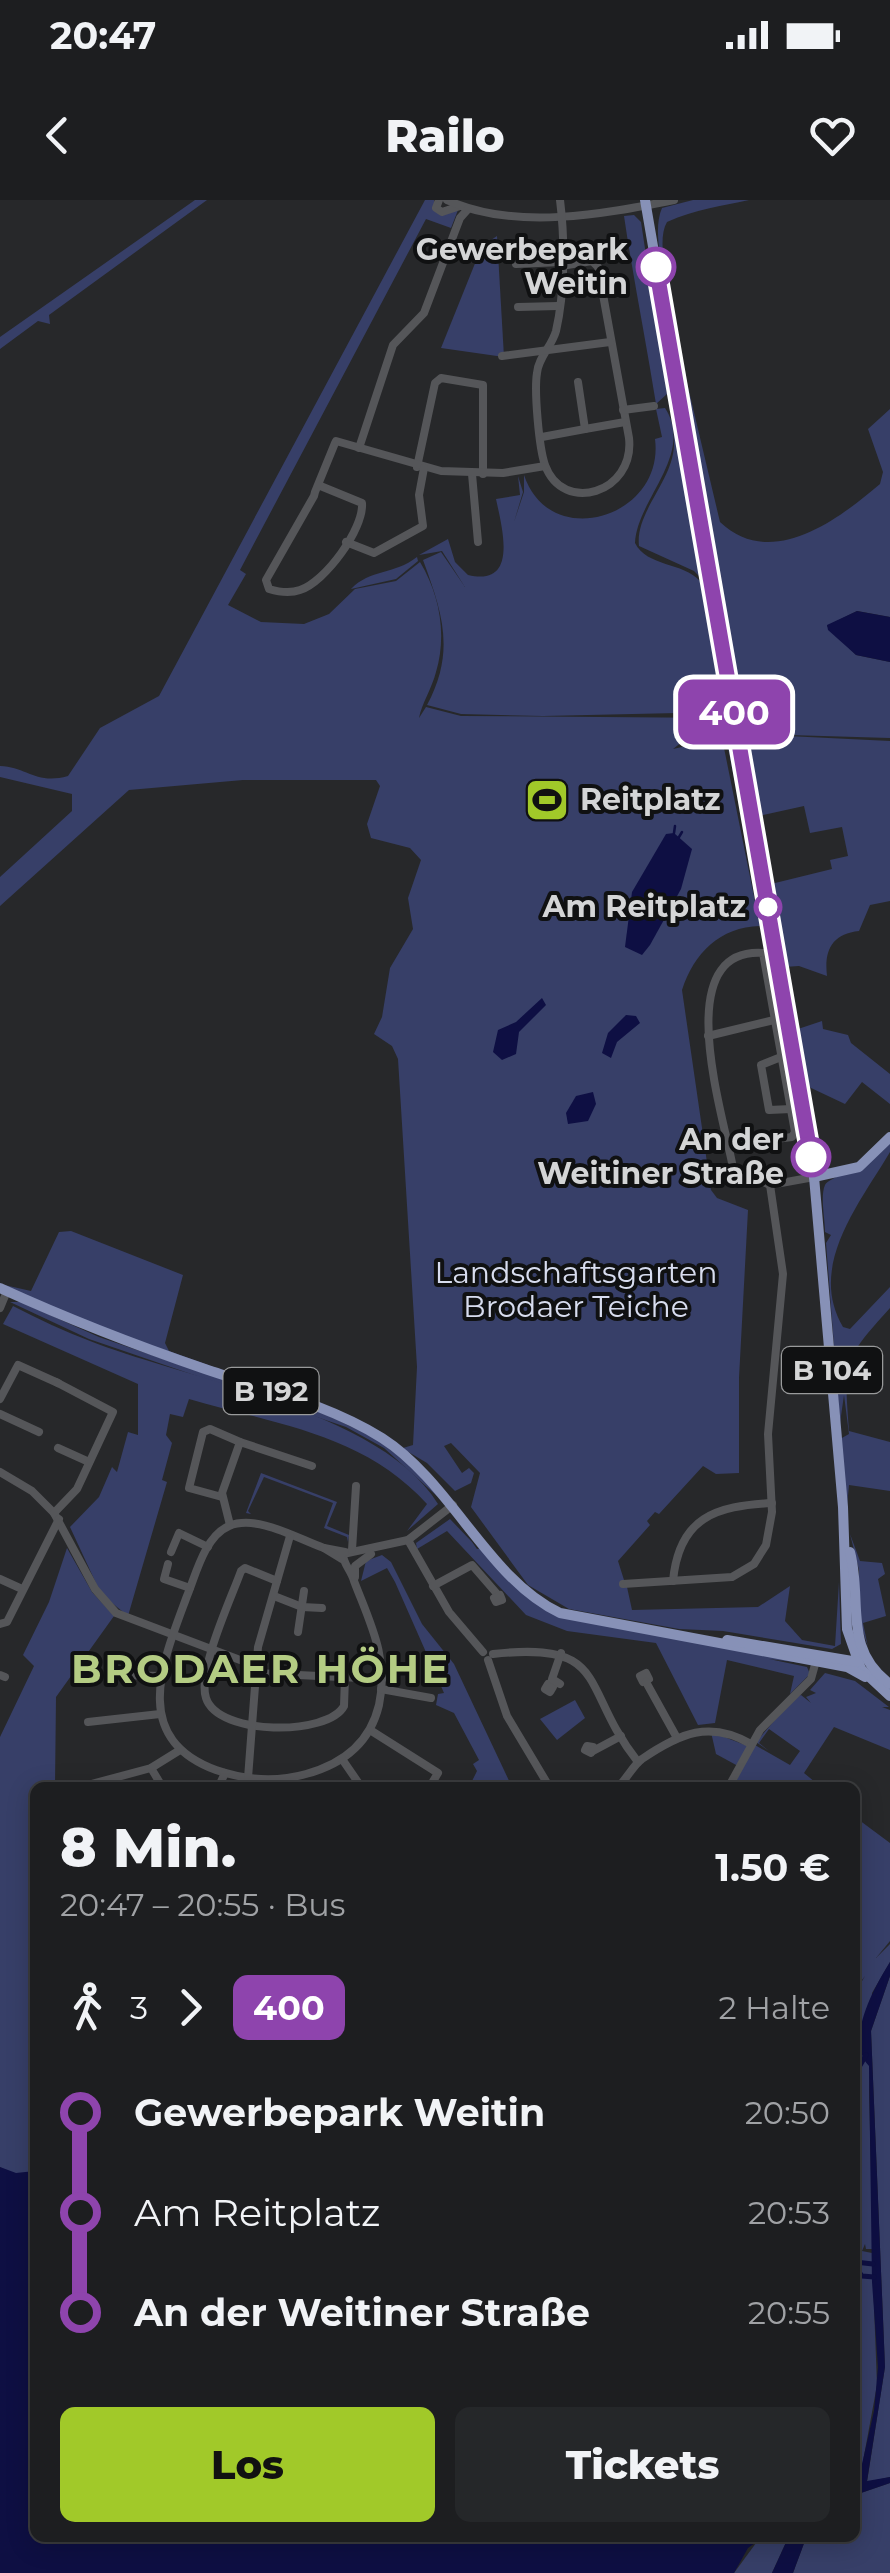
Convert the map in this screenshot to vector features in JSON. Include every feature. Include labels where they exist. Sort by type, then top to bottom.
[{"type":"main road","name":"B 104","points":[[646,207],[814,1177],[855,1647],[852,1664]]},
{"type":"main road","points":[[814,1177],[859,1167],[890,1136]]},
{"type":"main road","name":"B 192","points":[[4,1290],[91,1330],[352,1422],[406,1456],[526,1590],[552,1609],[588,1620],[692,1639],[751,1642],[852,1664]]},
{"type":"main road","name":"B 104","points":[[855,1647],[890,1696]]},
{"type":"main road","points":[[837,1656],[855,1647]]},
{"type":"main road","name":"B 192","points":[[816,1657],[837,1656],[852,1664]]},
{"type":"main road","points":[[852,1664],[873,1677]]},
{"type":"main road","name":"B 104","points":[[873,1677],[890,1684]]},
{"type":"street","points":[[439,200],[436,208],[442,212],[464,207]]},
{"type":"street","points":[[447,200],[464,207],[520,216],[646,207],[674,200]]},
{"type":"street","points":[[516,264],[561,264],[596,264],[629,457],[622,474],[610,486],[578,492],[561,484],[545,466],[536,376],[556,334],[561,264],[560,200]]},
{"type":"street","points":[[359,448],[393,345],[424,313],[464,207]]},
{"type":"street","points":[[518,307],[558,306]]},
{"type":"street","points":[[502,356],[610,342]]},
{"type":"street","points":[[346,542],[374,552],[423,526],[420,468],[435,383],[441,378],[483,385],[483,474]]},
{"type":"street","points":[[578,382],[585,430]]},
{"type":"street","points":[[623,410],[654,406]]},
{"type":"street","points":[[542,437],[625,422]]},
{"type":"street","points":[[318,485],[363,506],[346,542],[304,588],[286,593],[266,587],[336,442],[420,468],[472,474],[545,466]]},
{"type":"street","points":[[472,474],[478,542]]},
{"type":"street","points":[[729,1145],[794,1135],[763,953],[736,959],[719,970],[708,993],[708,1036],[733,1168]]},
{"type":"street","points":[[708,1036],[774,1020]]},
{"type":"street","points":[[781,1057],[761,1066],[769,1110],[790,1108]]},
{"type":"street","points":[[712,1172],[733,1168],[770,1185],[814,1177]]},
{"type":"street","points":[[623,1584],[732,1577],[749,1568],[766,1545],[772,1503],[768,1434],[783,1274],[770,1185]]},
{"type":"street","points":[[0,1308],[4,1290]]},
{"type":"street","points":[[0,1399],[18,1365],[112,1410],[77,1489],[56,1516],[7,1622],[0,1624]]},
{"type":"street","points":[[0,1414],[39,1432]]},
{"type":"street","points":[[222,1498],[189,1488],[202,1432],[210,1429],[312,1466]]},
{"type":"street","points":[[230,1526],[222,1498],[240,1442]]},
{"type":"street","points":[[58,1448],[89,1462]]},
{"type":"street","points":[[0,1472],[32,1491],[56,1516],[95,1589],[110,1608],[256,1669],[345,1677],[431,1698]]},
{"type":"street","points":[[268,1782],[307,1774],[342,1759],[370,1730],[382,1684],[379,1642],[356,1586],[351,1558],[356,1486]]},
{"type":"street","points":[[673,1581],[681,1546],[704,1518],[733,1505],[772,1503]]},
{"type":"street","points":[[260,1782],[225,1773],[180,1750],[166,1733],[160,1714],[162,1676],[173,1636],[208,1547],[230,1526],[249,1523],[351,1558],[408,1540],[453,1505]]},
{"type":"street","points":[[171,1552],[179,1533],[208,1547]]},
{"type":"street","points":[[248,1778],[256,1669],[290,1536]]},
{"type":"street","points":[[408,1540],[433,1586],[488,1655],[507,1716],[546,1782]]},
{"type":"street","points":[[168,1564],[164,1579],[190,1588]]},
{"type":"street","points":[[433,1586],[472,1566],[498,1594]]},
{"type":"street","points":[[277,1581],[245,1568],[241,1570],[204,1684],[207,1703],[224,1721],[295,1726],[336,1717],[345,1703],[345,1677]]},
{"type":"street","points":[[0,1578],[22,1589]]},
{"type":"street","points":[[298,1632],[304,1592]]},
{"type":"street","points":[[274,1596],[302,1607],[322,1608]]},
{"type":"street","points":[[488,1655],[525,1649],[561,1653],[586,1670],[637,1765]]},
{"type":"street","points":[[554,1683],[561,1653]]},
{"type":"street","points":[[731,1782],[751,1744],[775,1712],[812,1678],[816,1657]]},
{"type":"street","points":[[114,1675],[162,1676]]},
{"type":"street","points":[[646,1682],[677,1738]]},
{"type":"street","points":[[88,1722],[160,1714]]},
{"type":"street","points":[[622,1782],[637,1765],[677,1738],[717,1729],[751,1744]]},
{"type":"street","points":[[370,1730],[438,1773],[433,1782]]},
{"type":"street","points":[[593,1750],[621,1736]]},
{"type":"street","points":[[99,1782],[151,1768],[180,1750]]},
{"type":"street","points":[[342,1759],[358,1782]]},
{"type":"street","points":[[151,1768],[159,1782]]},
{"type":"street","points":[[221,1782],[225,1773]]},
{"type":"street","points":[[307,1774],[308,1782]]},
{"type":"green space","points":[[195,200],[207,200],[49,315],[50,324],[38,321],[0,349],[0,337]]},
{"type":"green space","name":"Landschaftsgarten Brodaer Teiche","points":[[425,200],[434,200],[434,210],[440,214],[458,210],[451,228],[426,219],[240,570],[246,574],[228,605],[261,622],[304,624],[329,614],[355,589],[396,581],[420,562],[437,602],[441,644],[436,672],[419,718],[426,707],[461,716],[724,718],[723,735],[687,738],[673,749],[722,738],[760,926],[733,931],[711,944],[694,965],[682,990],[711,1190],[717,1198],[748,1210],[739,1378],[739,1473],[716,1474],[703,1466],[659,1514],[655,1512],[647,1521],[650,1525],[618,1561],[624,1580],[620,1584],[627,1587],[632,1610],[758,1607],[790,1586],[785,1621],[802,1640],[835,1646],[839,1582],[841,1644],[832,1649],[723,1631],[679,1629],[569,1609],[528,1585],[471,1507],[480,1473],[451,1443],[444,1446],[462,1473],[469,1468],[474,1473],[471,1483],[455,1491],[427,1463],[353,1419],[125,1339],[0,1284],[31,1291],[59,1232],[71,1231],[183,1275],[165,1343],[169,1351],[347,1415],[403,1448],[413,1445],[417,1367],[398,1059],[392,1046],[374,1034],[382,1017],[390,968],[413,929],[408,898],[421,860],[410,848],[371,838],[367,824],[380,786],[376,780],[243,780],[129,790],[0,906],[0,877],[72,811],[72,794],[0,777],[0,766],[40,777],[68,776],[100,728],[159,696]]},
{"type":"green space","points":[[693,200],[749,200],[667,222],[663,241],[670,311],[720,522],[740,536],[761,542],[782,541],[845,512],[880,484],[883,472],[868,429],[890,409],[890,617],[857,611],[827,626],[856,655],[890,662],[890,738],[789,735],[740,726],[665,301],[658,241],[662,208]]},
{"type":"green space","points":[[634,215],[641,222],[667,394],[656,404],[624,216]]},
{"type":"green space","points":[[497,236],[504,357],[441,348],[482,246]]},
{"type":"green space","points":[[652,270],[729,713],[703,580],[694,571],[639,546],[643,521],[668,471],[674,445],[653,310]]},
{"type":"green space","points":[[665,408],[673,442],[638,526],[635,543],[656,561],[684,570],[700,581],[723,712],[543,716],[461,714],[427,705],[441,667],[443,632],[423,560],[441,552],[465,587],[442,551],[419,555],[448,539],[455,562],[468,575],[495,572],[503,552],[496,499],[520,495],[518,476],[523,492],[514,522],[524,492],[524,475],[538,499],[557,513],[580,518],[603,516],[625,505],[642,488],[653,466],[655,439],[662,437],[656,409]]},
{"type":"green space","points":[[417,557],[418,561],[396,579],[351,589],[366,578]]},
{"type":"green space","points":[[748,734],[890,741],[890,901],[870,905],[859,931],[836,940],[827,958],[827,976],[799,966],[784,967],[795,1027],[791,1025],[765,868],[771,884],[832,869],[830,860],[848,856],[842,827],[810,833],[804,806],[759,816],[760,834],[742,739]]},
{"type":"green space","points":[[735,737],[764,909],[761,910],[726,738]]},
{"type":"green space","points":[[766,910],[802,1138],[765,958],[761,911]]},
{"type":"green space","points":[[822,1021],[823,1029],[848,1035],[851,1043],[890,1074],[890,1104],[862,1082],[845,1104],[809,1087],[815,1161],[792,1031]]},
{"type":"green space","points":[[890,1142],[890,1152],[842,1236],[831,1281],[833,1304],[843,1327],[850,1329],[890,1287],[890,1308],[855,1352],[847,1375],[847,1390],[849,1431],[890,1442],[890,1491],[849,1485],[847,1506],[840,1439],[849,1434],[844,1395],[840,1423],[826,1243],[831,1235],[825,1232],[823,1195],[828,1182],[874,1158]]},
{"type":"green space","points":[[10,1302],[21,1302],[99,1337],[327,1415],[377,1439],[414,1468],[438,1497],[384,1448],[346,1427],[89,1339]]},
{"type":"green space","points":[[13,1306],[90,1341],[280,1402],[329,1422],[373,1445],[411,1472],[438,1504],[407,1531],[427,1504],[375,1462],[317,1435],[189,1399],[183,1417],[170,1414],[166,1435],[172,1443],[162,1480],[167,1482],[128,1616],[101,1594],[70,1527],[99,1497],[112,1467],[117,1472],[128,1432],[138,1435],[138,1384],[3,1324]]},
{"type":"green space","points":[[261,1473],[337,1502],[327,1526],[349,1535],[348,1542],[347,1537],[324,1528],[333,1503],[264,1477],[248,1511],[251,1514],[246,1513]]},
{"type":"green space","points":[[450,1519],[472,1542],[456,1519],[477,1549],[482,1548],[543,1608],[802,1663],[769,1659],[807,1667],[810,1674],[790,1694],[794,1676],[727,1660],[715,1723],[698,1725],[656,1643],[567,1631],[526,1615],[447,1531],[417,1549],[416,1543]]},
{"type":"green space","points":[[850,1534],[860,1561],[882,1563],[885,1574],[878,1579],[886,1616],[863,1623],[868,1647],[859,1619],[859,1570]]},
{"type":"green space","points":[[67,1548],[92,1592],[114,1616],[56,1697],[55,1782],[30,1782],[30,2184],[0,2167],[0,1737],[34,1666],[23,1655],[49,1602]]},
{"type":"green space","points":[[382,1555],[391,1562],[422,1624],[454,1664],[510,1782],[472,1782],[477,1771],[473,1764],[479,1760],[454,1713],[436,1705],[438,1694],[444,1693],[395,1582],[387,1568],[361,1581],[366,1561]]},
{"type":"green space","points":[[825,1673],[855,1681],[889,1707],[882,1707],[890,1710],[890,1750],[834,1727],[804,1773],[815,1782],[735,1782],[755,1745],[790,1765],[800,1751],[769,1729],[759,1743],[769,1751],[756,1742],[793,1699],[801,1695],[811,1703],[806,1697],[816,1693],[810,1690]]},
{"type":"green space","points":[[575,1700],[585,1718],[557,1740],[540,1719]]},
{"type":"green space","points":[[711,1732],[748,1746],[738,1766],[716,1754]]},
{"type":"green space","points":[[860,1821],[890,1843],[890,1941],[876,1958],[890,1944],[890,1962],[872,1993],[869,2092],[873,2249],[866,2249],[865,2244],[862,2251],[872,2253],[877,2385],[860,2478],[860,1984],[865,1976],[860,1982]]},
{"type":"green space","points":[[890,1976],[890,2477],[867,2482],[885,2367],[871,2031]]},
{"type":"green space","points":[[890,2483],[890,2573],[793,2573],[805,2542],[860,2542],[860,2493]]},
{"type":"green space","points":[[757,2542],[786,2542],[772,2573],[734,2573]]},
{"type":"shaded area","points":[[857,611],[890,617],[890,662],[856,655],[828,630],[827,625]]},
{"type":"shaded area","points":[[674,833],[692,849],[681,889],[642,955],[625,947],[632,892],[666,834]]},
{"type":"shaded area","points":[[542,998],[546,1005],[519,1032],[516,1054],[502,1060],[493,1052],[498,1030],[516,1022]]},
{"type":"shaded area","points":[[626,1015],[636,1016],[640,1023],[617,1042],[611,1058],[602,1053],[608,1033]]},
{"type":"shaded area","points":[[593,1092],[596,1104],[588,1121],[568,1124],[566,1113],[576,1096]]},
{"type":"shaded area","points":[[890,1962],[890,1976],[871,2031],[885,2367],[867,2481],[890,2477],[890,2483],[860,2493],[878,2367],[872,2282],[869,2066],[860,2042],[864,2013]]},
{"type":"shaded area","points":[[0,2167],[16,2173],[30,2172],[30,2542],[756,2542],[748,2548],[734,2573],[0,2573]]},
{"type":"shaded area","points":[[786,2542],[805,2542],[793,2573],[772,2573]]},
{"type":"waterway","points":[[674,833],[675,826]]},
{"type":"waterway","points":[[679,837],[682,832]]},
{"type":"waterway","points":[[860,2065],[866,2055]]},
{"type":"waterway","points":[[860,2263],[873,2264]]},
{"type":"waterway","points":[[860,2273],[874,2277]]},
{"type":"bus line","name":"400","points":[[656,267],[811,1157]]},
{"type":"place","name":"Gewerbepark Weitin","points":[[656,267]]},
{"type":"place","name":"Reitplatz","points":[[547,800]]},
{"type":"place","name":"Am Reitplatz","points":[[768,907]]},
{"type":"place","name":"An der Weitiner Straße","points":[[811,1157]]},
{"type":"district","name":"BRODAER HÖHE","points":[[261,1669]]}]
